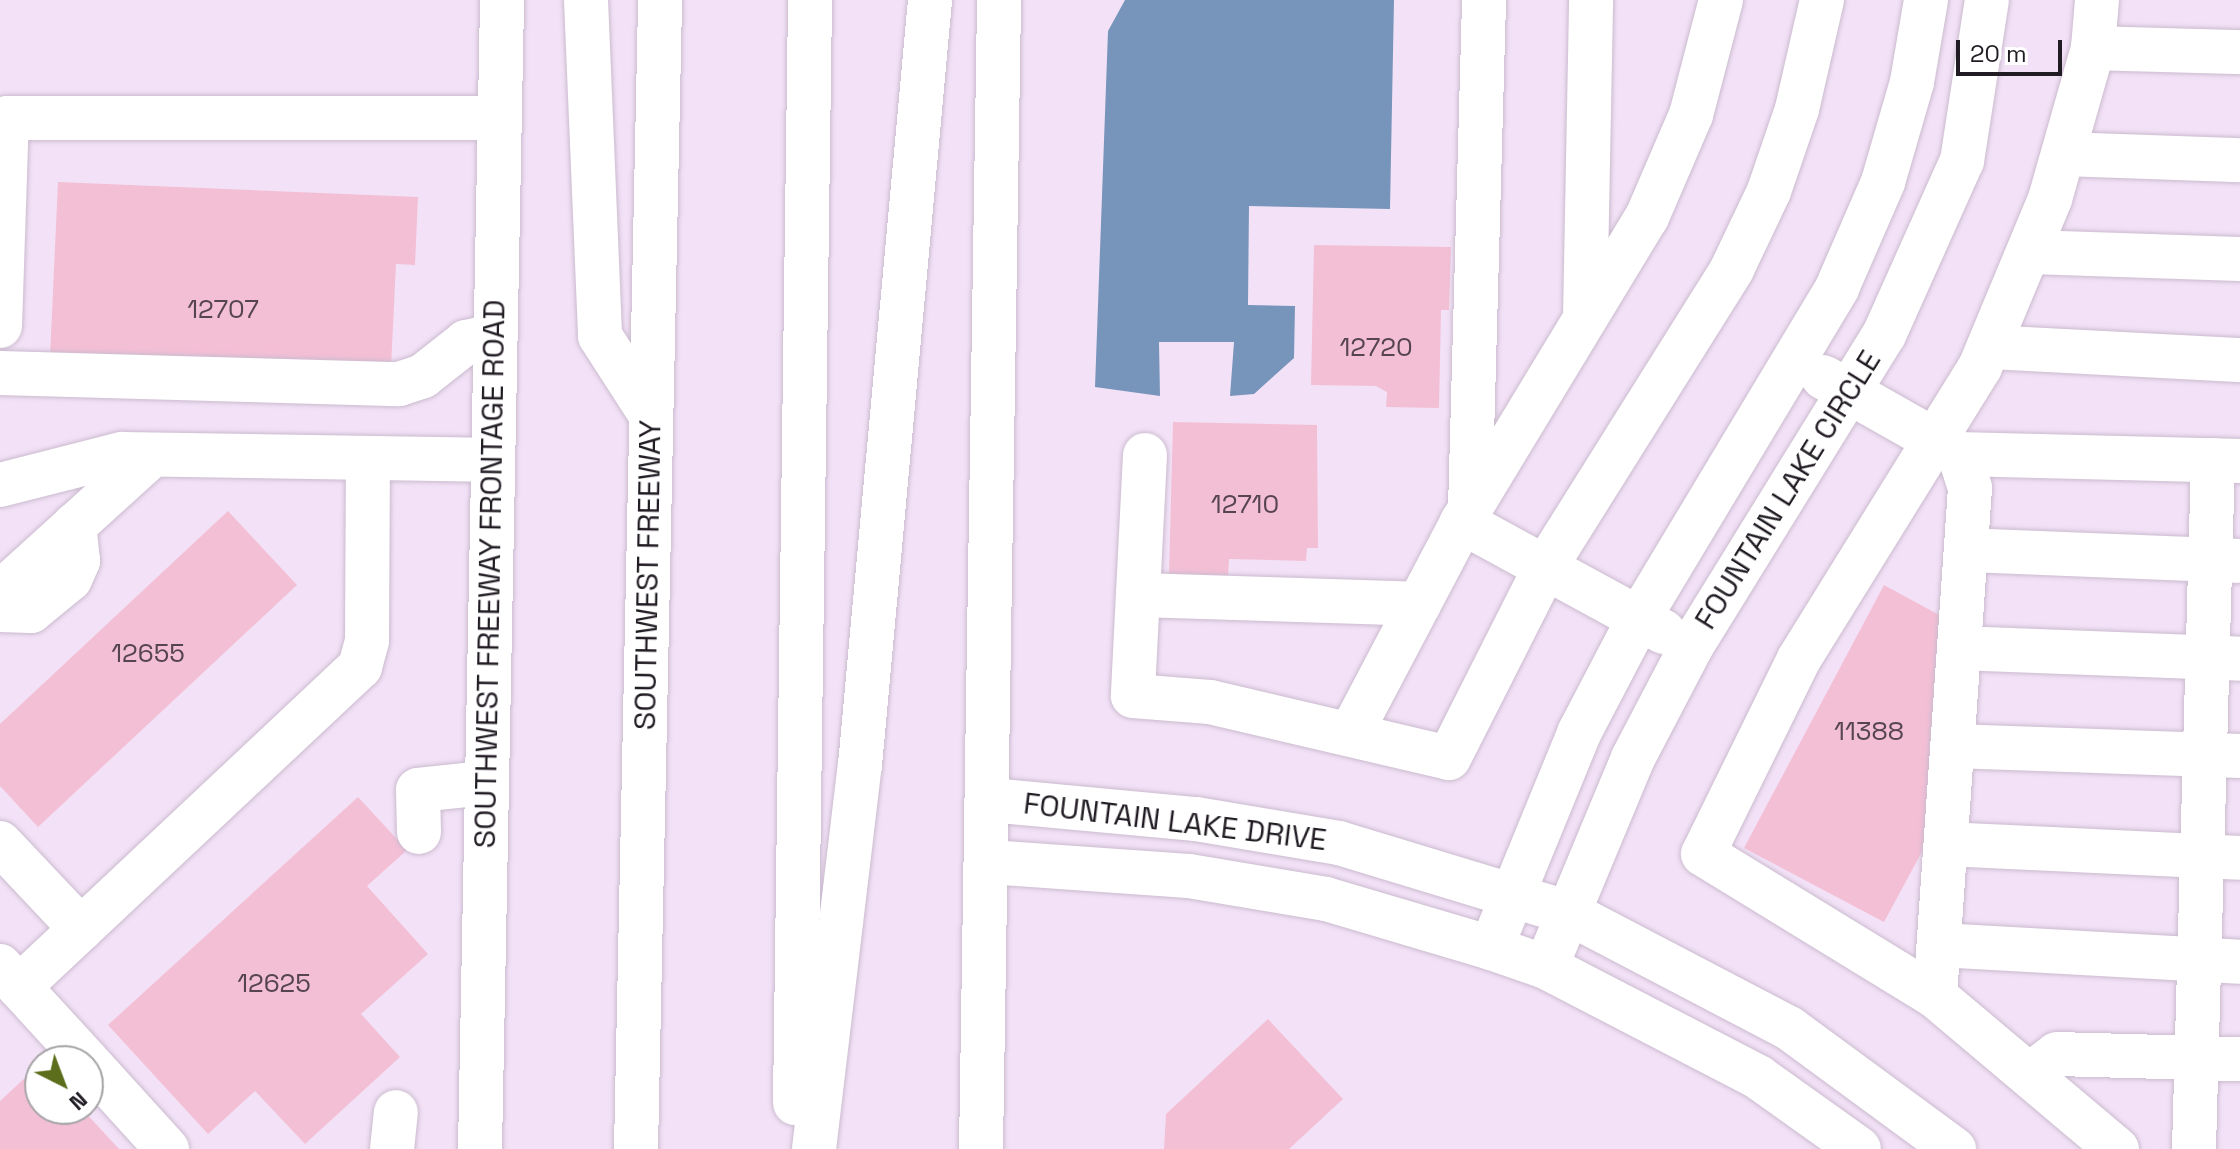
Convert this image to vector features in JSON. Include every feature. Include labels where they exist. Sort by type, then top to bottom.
[{"type":"main road","name":"SOUTHWEST FREEWAY FRONTAGE ROAD","points":[[480,1149],[489,460],[502,0]]},
{"type":"main road","points":[[586,0],[600,336],[651,415]]},
{"type":"main road","name":"SOUTHWEST FREEWAY","points":[[636,1149],[660,0]]},
{"type":"main road","points":[[794,1149],[810,0]]},
{"type":"main road","points":[[814,1149],[860,765],[930,0]]},
{"type":"main road","points":[[981,1149],[990,800],[999,0]]},
{"type":"main road","points":[[1466,516],[1484,0]]},
{"type":"main road","points":[[1585,323],[1591,0]]},
{"type":"main road","points":[[1352,731],[1466,516],[1647,217],[1691,115],[1721,0]]},
{"type":"main road","points":[[1145,455],[1133,696],[1210,702],[1352,731],[1449,758],[1546,566],[1732,269],[1769,191],[1797,109],[1822,0]]},
{"type":"main road","name":"FOUNTAIN LAKE CIRCLE","points":[[1491,948],[1579,733],[1639,618],[1797,361],[1883,182],[1912,82],[1926,0]]},
{"type":"main road","name":"FOUNTAIN LAKE CIRCLE","points":[[1546,967],[1633,758],[1691,647],[1884,335],[1962,161],[1987,0]]},
{"type":"main road","points":[[2097,0],[2093,48],[2064,154],[2030,252],[1947,448],[1799,659],[1703,854],[1935,996],[2032,1073],[2117,1149]]},
{"type":"main road","points":[[2093,48],[2240,52]]},
{"type":"main road","points":[[0,326],[7,118],[499,118]]},
{"type":"main road","points":[[2064,154],[2240,160]]},
{"type":"main road","points":[[2030,252],[2240,259]]},
{"type":"main road","points":[[0,373],[399,384],[423,376],[466,342],[494,336]]},
{"type":"main road","points":[[1989,347],[2240,360]]},
{"type":"main road","points":[[1797,361],[1947,448],[2227,461],[2220,961],[2197,1057],[2194,1149]]},
{"type":"main road","points":[[1935,996],[1970,488],[1947,448]]},
{"type":"main road","points":[[0,485],[122,454],[489,460]]},
{"type":"main road","points":[[0,593],[152,455]]},
{"type":"main road","points":[[72,1045],[10,976],[81,929],[360,667],[367,641],[368,460]]},
{"type":"main road","points":[[1466,516],[1546,566],[1691,647]]},
{"type":"main road","points":[[0,610],[31,611],[70,579],[78,561],[74,525]]},
{"type":"main road","points":[[1966,550],[2225,561]]},
{"type":"main road","points":[[1138,595],[1419,604]]},
{"type":"main road","points":[[1960,648],[2224,658]]},
{"type":"main road","points":[[1953,746],[2222,756]]},
{"type":"main road","points":[[419,832],[418,790],[485,783]]},
{"type":"main road","name":"FOUNTAIN LAKE DRIVE","points":[[990,800],[1196,819],[1339,843],[1569,913],[1789,1028],[1954,1149]]},
{"type":"main road","points":[[0,843],[81,929]]},
{"type":"main road","points":[[1946,844],[2221,857]]},
{"type":"main road","name":"FOUNTAIN LAKE DRIVE","points":[[989,862],[1189,876],[1326,899],[1491,948],[1546,967],[1758,1077],[1859,1149]]},
{"type":"main road","points":[[1939,945],[2220,961]]},
{"type":"main road","points":[[2032,1073],[2057,1054],[2240,1059]]},
{"type":"main road","points":[[104,1080],[167,1149]]},
{"type":"water","points":[[1125,0],[1394,0],[1390,209],[1249,206],[1248,305],[1295,306],[1294,358],[1254,394],[1230,396],[1234,342],[1159,342],[1160,396],[1095,387],[1108,31]]},
{"type":"building","points":[[58,182],[418,197],[415,265],[396,264],[391,367],[50,356]]},
{"type":"building","points":[[1314,245],[1451,247],[1449,310],[1441,310],[1439,408],[1386,407],[1387,392],[1376,386],[1311,385]]},
{"type":"building","points":[[1173,422],[1317,425],[1318,548],[1307,548],[1306,561],[1229,559],[1228,576],[1169,575]]},
{"type":"building","points":[[228,511],[297,585],[38,827],[0,786],[0,724]]},
{"type":"building","points":[[1884,585],[1941,616],[1924,848],[1884,922],[1744,848]]},
{"type":"building","points":[[358,797],[407,850],[367,886],[428,954],[361,1014],[400,1057],[305,1144],[255,1091],[208,1134],[108,1025]]},
{"type":"building","points":[[1268,1019],[1343,1099],[1289,1149],[1164,1149],[1166,1114]]},
{"type":"building","points":[[24,1079],[24,1125],[97,1125],[119,1149],[0,1149],[0,1101]]}]
